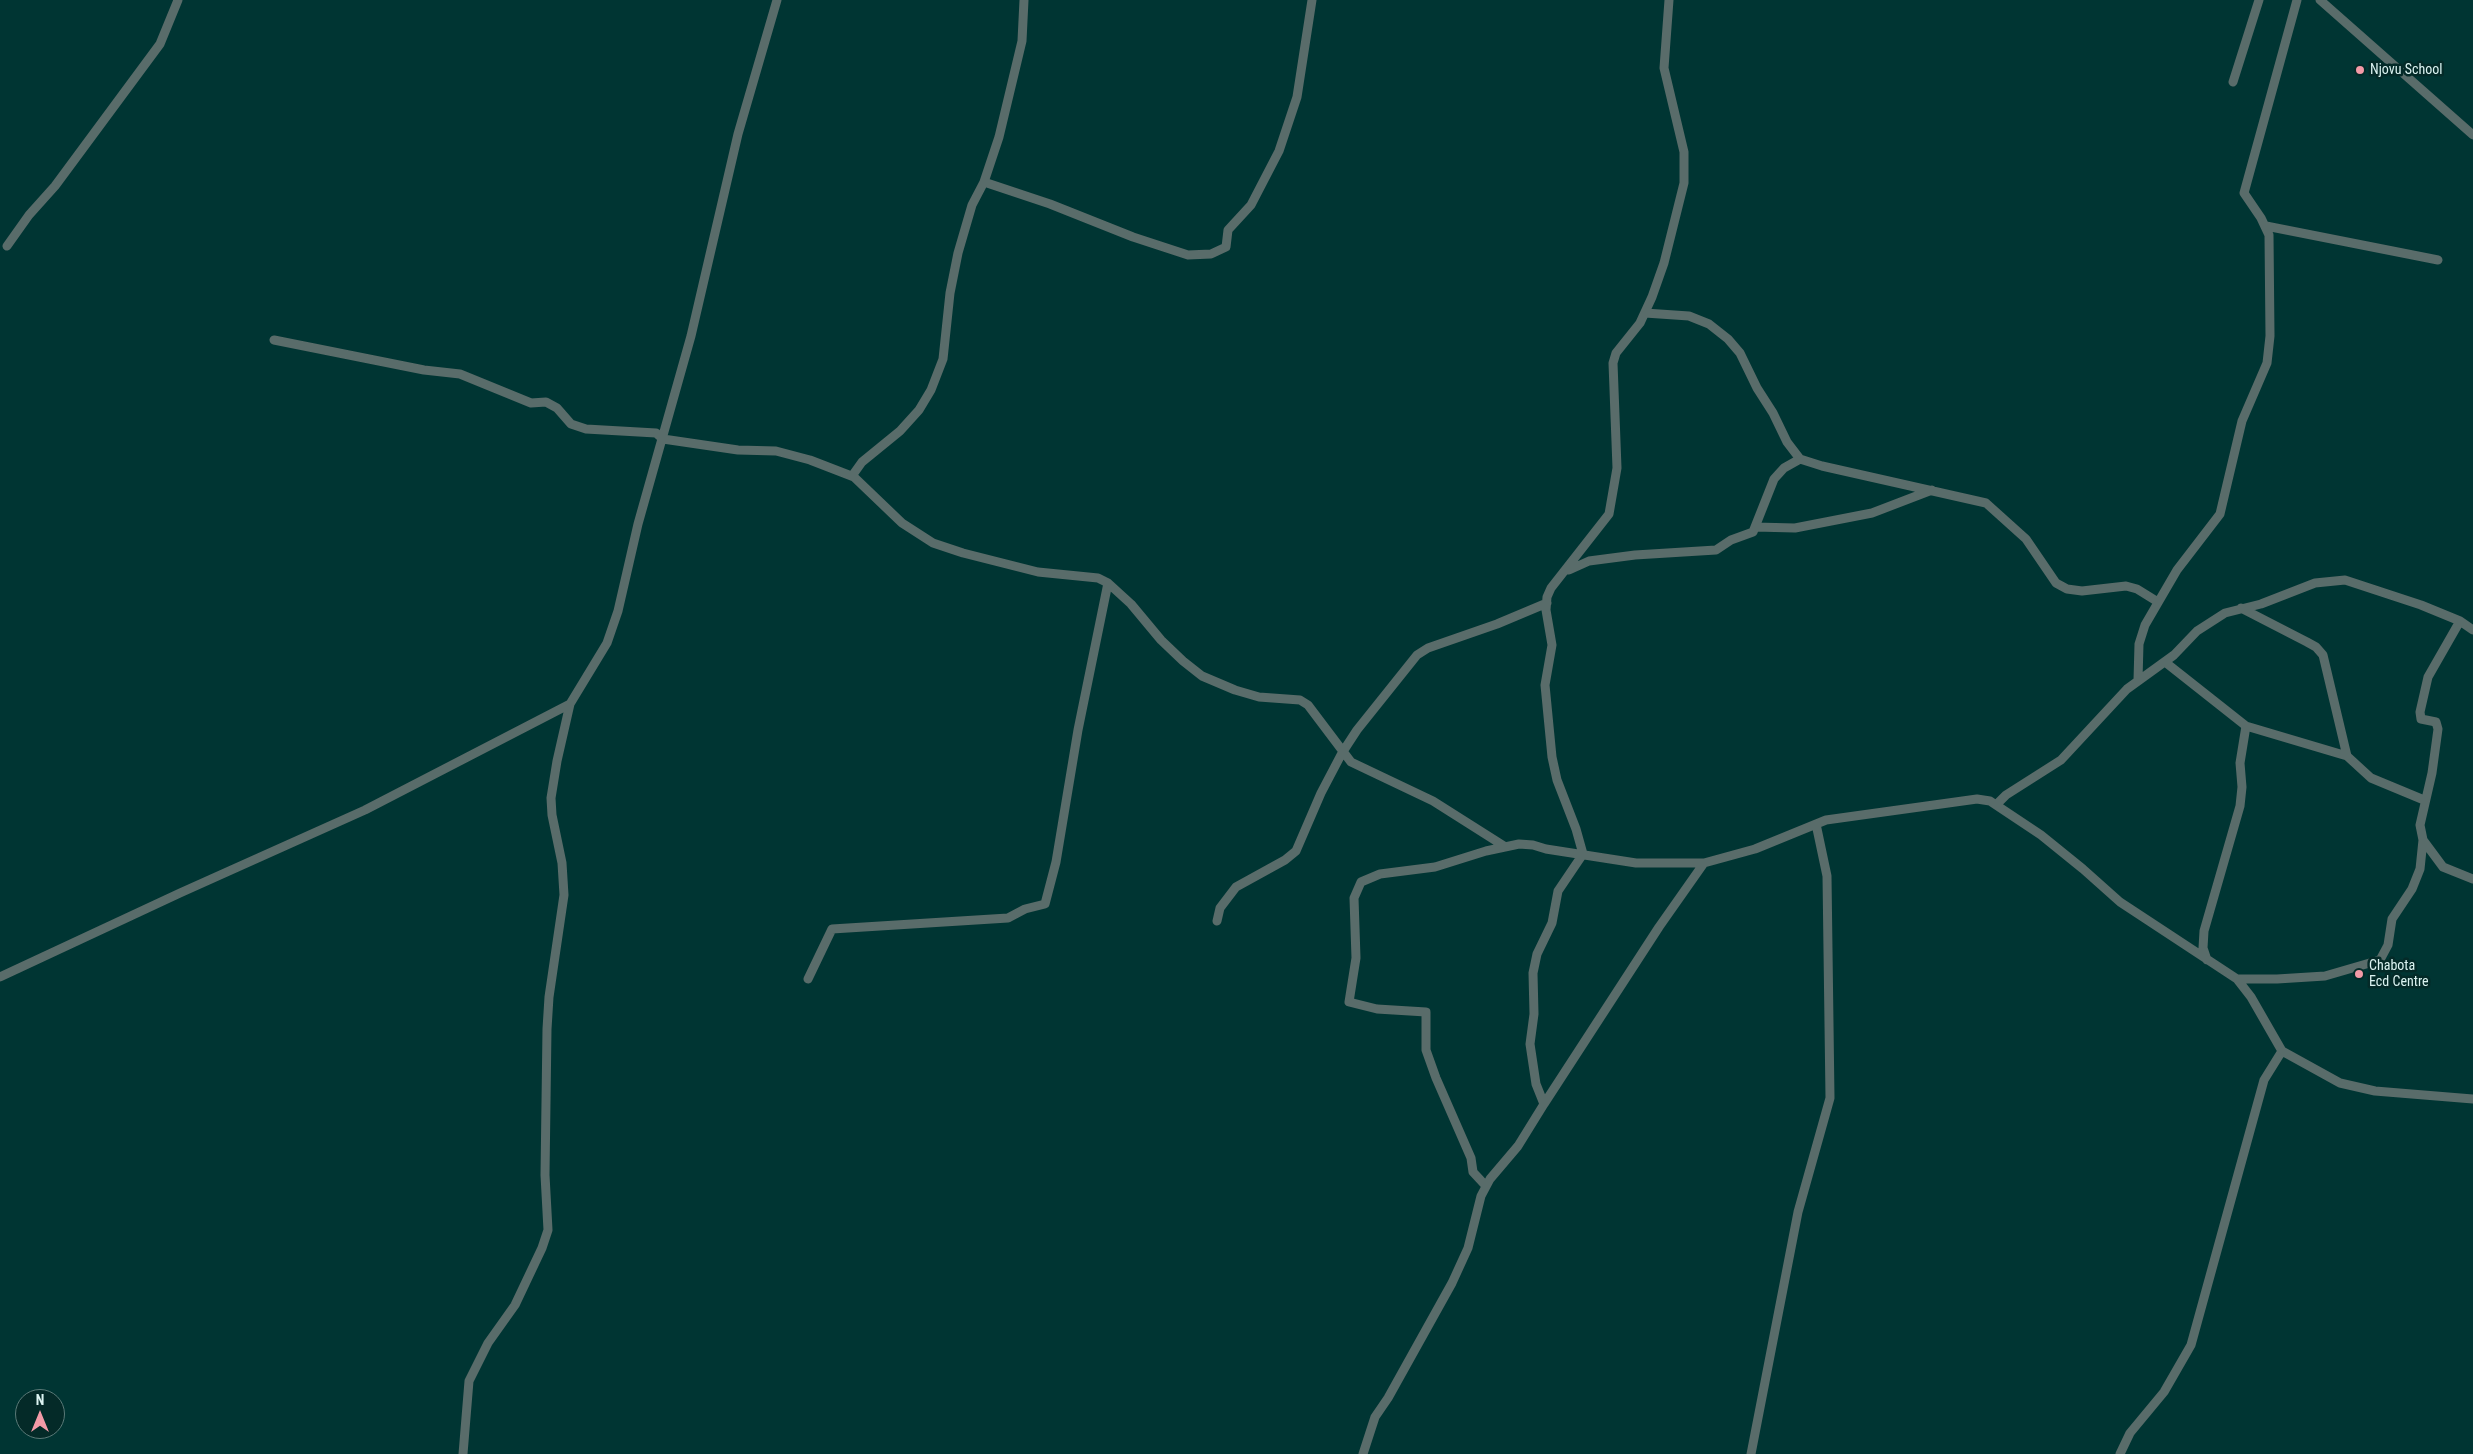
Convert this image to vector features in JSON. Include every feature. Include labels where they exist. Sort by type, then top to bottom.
[{"type":"street","points":[[7,246],[29,215],[55,186],[160,44],[178,0]]},
{"type":"street","points":[[463,1454],[469,1381],[488,1343],[515,1305],[542,1248],[548,1230],[545,1175],[547,1029],[552,976],[564,895],[562,863],[553,822],[551,798],[557,761],[570,704],[607,643],[618,611],[638,524],[663,439],[706,275],[738,134],[776,0]]},
{"type":"street","points":[[852,476],[862,462],[900,431],[919,410],[931,390],[944,359],[950,293],[965,227],[972,205],[984,182],[999,137],[1022,41],[1024,0]]},
{"type":"street","points":[[984,182],[1050,204],[1133,237],[1188,255],[1211,254],[1226,247],[1228,230],[1251,205],[1279,152],[1297,96],[1312,0]]},
{"type":"street","points":[[1583,854],[1553,762],[1546,685],[1552,645],[1547,602],[1551,588],[1609,514],[1617,468],[1613,363],[1616,353],[1645,313],[1664,263],[1684,183],[1686,168],[1681,134],[1665,79],[1669,0]]},
{"type":"street","points":[[2233,82],[2259,0]]},
{"type":"street","points":[[2138,680],[2141,635],[2177,570],[2220,514],[2242,421],[2267,363],[2270,336],[2271,248],[2266,226],[2244,193],[2297,0]]},
{"type":"street","points":[[2320,0],[2473,135]]},
{"type":"street","points":[[2266,226],[2438,260]]},
{"type":"street","points":[[1645,313],[1689,316],[1709,324],[1728,339],[1740,354],[1787,442],[1800,459],[1822,466],[1986,503],[2026,539],[2048,574],[2056,583],[2067,589],[2082,592],[2126,586],[2138,588],[2158,602]]},
{"type":"street","points":[[274,340],[424,370],[460,374],[531,402],[546,402],[557,408],[571,424],[586,430],[656,433],[663,439],[738,450],[776,451],[810,460],[852,476],[902,523],[933,544],[963,554],[1038,572],[1098,578],[1108,583],[1131,604],[1161,640],[1196,671],[1216,683],[1260,697],[1300,700],[1308,704],[1350,762],[1433,801],[1446,812],[1504,846]]},
{"type":"street","points":[[1566,571],[1589,561],[1635,555],[1716,550],[1731,540],[1753,532],[1774,479],[1784,468],[1800,459]]},
{"type":"street","points":[[1755,527],[1795,528],[1872,513],[1932,490]]},
{"type":"street","points":[[1996,805],[2006,795],[2053,766],[2072,751],[2101,715],[2138,680],[2165,662],[2210,622],[2225,613],[2315,583],[2345,580],[2460,621],[2473,630]]},
{"type":"street","points":[[808,979],[832,929],[1008,918],[1025,909],[1045,904],[1056,862],[1086,692],[1108,583]]},
{"type":"street","points":[[1217,921],[1220,908],[1236,887],[1285,860],[1296,851],[1321,793],[1342,753],[1357,730],[1417,655],[1428,648],[1497,624],[1547,602]]},
{"type":"street","points":[[2241,608],[2308,642],[2323,655],[2347,756]]},
{"type":"street","points":[[2236,979],[2325,976],[2380,960],[2388,945],[2392,919],[2412,889],[2420,869],[2423,840],[2420,826],[2424,800],[2432,773],[2438,725],[2436,722],[2421,719],[2420,712],[2428,677],[2460,621]]},
{"type":"street","points":[[2165,662],[2246,726],[2347,756],[2371,778],[2424,800]]},
{"type":"street","points":[[0,978],[365,810],[570,704]]},
{"type":"street","points":[[2207,960],[2203,948],[2204,931],[2240,806],[2242,787],[2240,763],[2246,726]]},
{"type":"street","points":[[1486,1186],[1473,1172],[1470,1158],[1426,1050],[1426,1012],[1377,1009],[1349,1002],[1356,958],[1354,898],[1361,882],[1380,874],[1435,866],[1504,846],[1533,845],[1546,849],[1636,863],[1704,863],[1755,849],[1826,820],[1977,799],[1990,801],[2041,835],[2120,902],[2236,979],[2252,997],[2282,1051],[2340,1083],[2375,1091],[2473,1099]]},
{"type":"street","points":[[1751,1454],[1798,1212],[1830,1098],[1828,876],[1816,824]]},
{"type":"street","points":[[2423,840],[2443,867],[2473,879]]},
{"type":"street","points":[[1544,1104],[1536,1084],[1530,1044],[1534,1014],[1533,973],[1537,954],[1552,923],[1558,891],[1583,854]]},
{"type":"street","points":[[1364,1454],[1375,1417],[1388,1398],[1452,1283],[1468,1248],[1476,1212],[1486,1186],[1518,1146],[1659,927],[1704,863]]},
{"type":"street","points":[[2120,1454],[2130,1433],[2164,1392],[2192,1345],[2264,1080],[2282,1051]]},
{"type":"place","name":"Njovu School","points":[[2360,70]]},
{"type":"place","name":"Chabota Ecd Centre","points":[[2359,974]]}]
